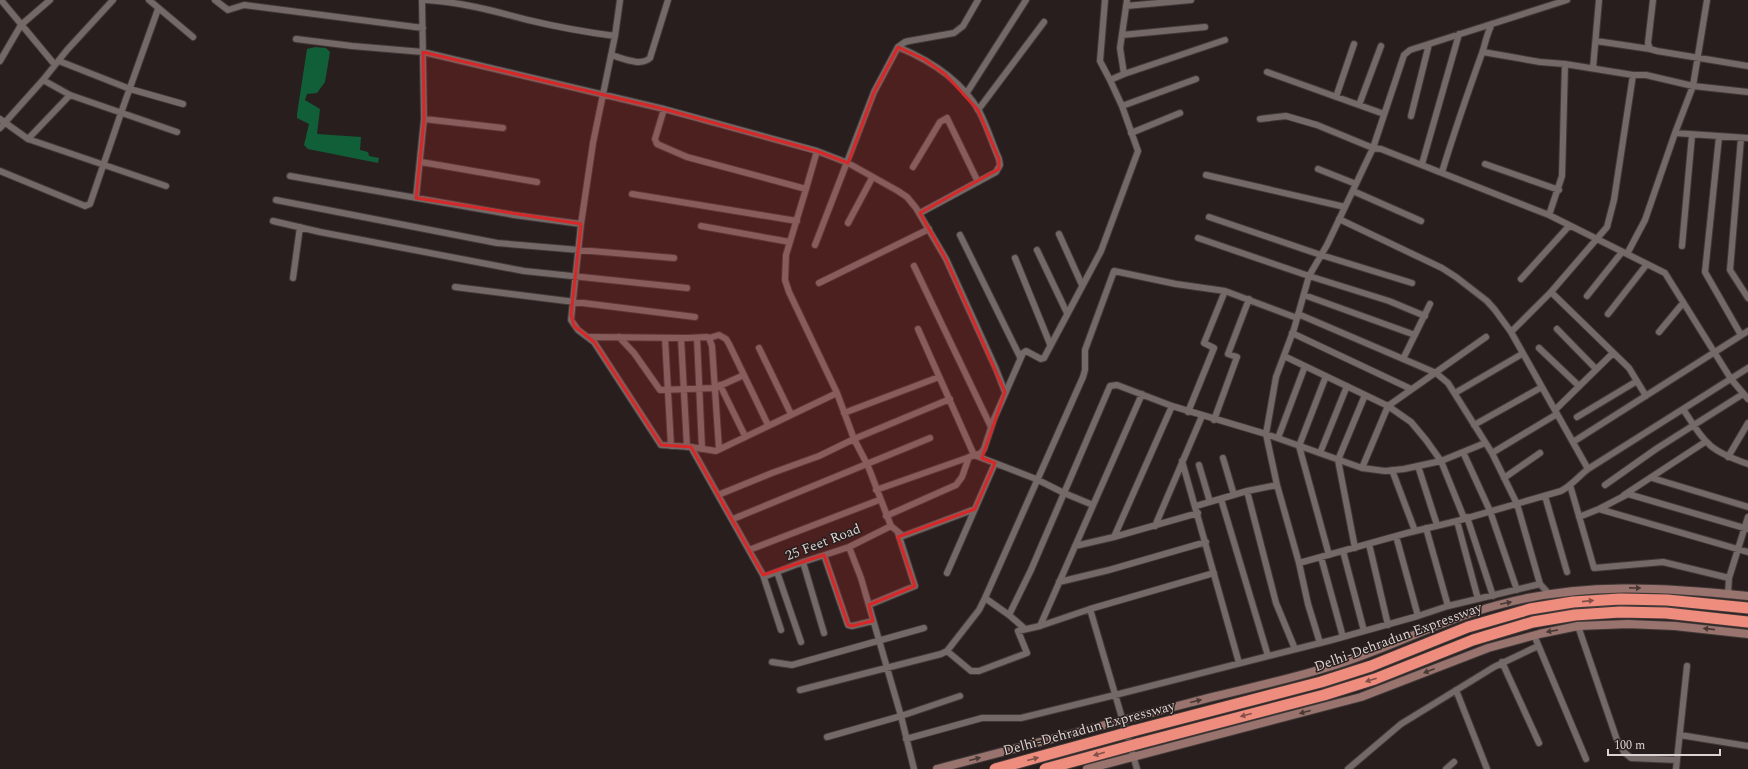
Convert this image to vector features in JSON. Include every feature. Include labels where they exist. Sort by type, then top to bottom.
[{"type":"highway","name":"Delhi-Dehradun Expressway","points":[[995,769],[1134,730],[1321,682],[1371,666],[1468,627],[1530,609],[1573,602],[1620,599],[1667,600],[1748,608]]},
{"type":"highway","name":"Delhi-Dehradun Expressway","points":[[1046,769],[1324,695],[1375,679],[1473,640],[1533,622],[1575,615],[1620,612],[1666,613],[1748,622]]},
{"type":"street","points":[[0,61],[21,24],[50,0]]},
{"type":"street","points":[[113,0],[43,80],[1,123],[28,139],[166,186]]},
{"type":"street","points":[[149,0],[193,37]]},
{"type":"street","points":[[215,0],[228,10],[244,5],[423,28]]},
{"type":"street","points":[[416,198],[421,162],[424,119],[422,0]]},
{"type":"street","points":[[426,0],[450,2],[501,12],[562,28],[615,36]]},
{"type":"street","points":[[620,0],[615,36],[592,143],[581,224],[571,320],[578,330],[589,336],[709,338],[719,335],[726,340],[768,425]]},
{"type":"street","points":[[611,55],[639,62],[647,61],[650,58],[668,0]]},
{"type":"street","points":[[815,245],[848,163],[858,131],[874,92],[898,47],[909,40],[954,33],[963,26],[978,0]]},
{"type":"street","points":[[966,94],[1026,0]]},
{"type":"street","points":[[876,490],[981,453],[984,449],[991,427],[1022,353],[1026,351],[1041,359],[1046,354],[1067,312],[1101,251],[1138,151],[1122,106],[1100,61],[1105,0]]},
{"type":"street","points":[[1124,74],[1120,54],[1126,3],[1191,0]]},
{"type":"street","points":[[1320,643],[1308,604],[1299,563],[1277,485],[1266,434],[1276,377],[1298,316],[1309,276],[1353,191],[1373,148],[1404,55],[1410,50],[1567,0]]},
{"type":"street","points":[[1593,68],[1599,0]]},
{"type":"street","points":[[1650,49],[1648,43],[1654,0]]},
{"type":"street","points":[[1587,296],[1625,253],[1646,220],[1693,86],[1707,0]]},
{"type":"street","points":[[5,2],[21,24],[57,63],[130,89],[183,104]]},
{"type":"street","points":[[0,171],[85,206],[90,204],[158,9]]},
{"type":"street","points":[[978,110],[1044,22]]},
{"type":"street","points":[[1442,172],[1483,52],[1488,32],[1492,24]]},
{"type":"street","points":[[1122,35],[1205,27]]},
{"type":"street","points":[[1422,164],[1459,34]]},
{"type":"street","points":[[296,39],[423,52],[602,96],[664,109],[817,151],[848,163],[907,197],[920,213],[955,279],[1005,392]]},
{"type":"street","points":[[1110,80],[1225,40]]},
{"type":"street","points":[[1596,41],[1748,66]]},
{"type":"street","points":[[1336,97],[1354,44]]},
{"type":"street","points":[[1411,116],[1429,44]]},
{"type":"street","points":[[1359,105],[1381,46]]},
{"type":"street","points":[[898,47],[924,59],[944,74],[966,94],[978,110],[999,159],[1000,165],[996,172],[920,213]]},
{"type":"street","points":[[1483,52],[1540,62],[1565,64],[1633,75],[1646,74],[1693,86],[1748,92]]},
{"type":"street","points":[[1549,215],[1559,190],[1562,176],[1565,64]]},
{"type":"street","points":[[1267,72],[1384,114]]},
{"type":"street","points":[[1511,332],[1551,292],[1608,227],[1614,200],[1633,75]]},
{"type":"street","points":[[1122,106],[1196,79]]},
{"type":"street","points":[[43,80],[70,95],[177,132]]},
{"type":"street","points":[[28,139],[70,95]]},
{"type":"street","points":[[664,109],[655,139],[657,144],[687,157],[806,189]]},
{"type":"street","points":[[1131,133],[1180,114]]},
{"type":"street","points":[[1260,120],[1286,116],[1317,125],[1373,148],[1381,149],[1422,164],[1549,215],[1665,273],[1713,352],[1731,379],[1748,399]]},
{"type":"street","points":[[913,167],[940,122],[947,118],[978,182]]},
{"type":"street","points":[[424,119],[503,128]]},
{"type":"street","points":[[1675,134],[1748,138]]},
{"type":"street","points":[[1682,246],[1692,135]]},
{"type":"street","points":[[1719,137],[1705,272],[1741,335]]},
{"type":"street","points":[[1741,138],[1730,270],[1748,298]]},
{"type":"street","points":[[817,151],[786,255],[785,280],[788,292],[837,393],[854,439],[866,464],[890,526],[904,536],[975,509]]},
{"type":"street","points":[[421,162],[538,182]]},
{"type":"street","points":[[1485,164],[1559,190]]},
{"type":"street","points":[[1318,169],[1356,184]]},
{"type":"street","points":[[1206,175],[1345,207]]},
{"type":"street","points":[[290,176],[521,216],[581,224]]},
{"type":"street","points":[[848,223],[872,178]]},
{"type":"street","points":[[1353,191],[1421,221]]},
{"type":"street","points":[[632,194],[797,221]]},
{"type":"street","points":[[276,200],[497,243],[674,258]]},
{"type":"street","points":[[1209,217],[1321,255],[1412,283]]},
{"type":"street","points":[[1339,219],[1442,268],[1487,301],[1511,332],[1588,469]]},
{"type":"street","points":[[272,221],[536,273],[575,275],[687,288]]},
{"type":"street","points":[[702,226],[790,242]]},
{"type":"street","points":[[1521,279],[1569,226]]},
{"type":"street","points":[[293,278],[300,227]]},
{"type":"street","points":[[819,283],[929,229]]},
{"type":"street","points":[[1059,234],[1082,285]]},
{"type":"street","points":[[960,236],[1020,357]]},
{"type":"street","points":[[1198,238],[1309,276],[1389,301],[1425,316]]},
{"type":"street","points":[[1036,250],[1067,312]]},
{"type":"street","points":[[1015,258],[1050,344]]},
{"type":"street","points":[[1608,314],[1647,264]]},
{"type":"street","points":[[914,266],[991,427]]},
{"type":"street","points":[[800,690],[941,654],[947,651],[979,610],[1036,479],[1083,377],[1085,370],[1085,350],[1114,271],[1176,284],[1225,291],[1298,316],[1436,373],[1448,383],[1455,393],[1492,453],[1516,504],[1540,584],[1549,594]]},
{"type":"street","points":[[455,287],[695,317]]},
{"type":"street","points":[[1188,412],[1214,348],[1204,343],[1225,291]]},
{"type":"street","points":[[1551,292],[1629,368],[1646,396]]},
{"type":"street","points":[[1304,295],[1415,335]]},
{"type":"street","points":[[1214,420],[1237,357],[1228,354],[1249,299]]},
{"type":"street","points":[[1659,332],[1683,303]]},
{"type":"street","points":[[1403,359],[1430,304]]},
{"type":"street","points":[[1557,328],[1596,369]]},
{"type":"street","points":[[886,516],[956,485],[962,477],[972,456],[950,399],[918,329]]},
{"type":"street","points":[[1573,442],[1748,331]]},
{"type":"street","points":[[1292,333],[1411,389]]},
{"type":"street","points":[[589,336],[661,445],[716,451],[837,393]]},
{"type":"street","points":[[619,337],[634,353],[658,389],[663,391],[718,387],[744,374]]},
{"type":"street","points":[[1362,468],[1388,406],[1486,337]]},
{"type":"street","points":[[665,338],[671,446]]},
{"type":"street","points":[[681,338],[683,389],[689,447],[733,519],[762,575],[781,630]]},
{"type":"street","points":[[697,338],[702,449]]},
{"type":"street","points":[[709,338],[712,346],[718,387],[719,449]]},
{"type":"street","points":[[759,348],[791,414]]},
{"type":"street","points":[[1538,348],[1579,386]]},
{"type":"street","points":[[1492,453],[1556,412],[1579,386],[1613,353]]},
{"type":"street","points":[[1455,393],[1522,354]]},
{"type":"street","points":[[1284,356],[1388,406],[1411,422],[1441,461],[1465,518],[1493,596]]},
{"type":"street","points":[[1278,438],[1305,366]]},
{"type":"street","points":[[1299,563],[1457,521],[1561,491],[1588,469],[1748,368]]},
{"type":"street","points":[[1326,376],[1299,446],[1328,555]]},
{"type":"street","points":[[844,413],[940,377]]},
{"type":"street","points":[[1577,417],[1637,381]]},
{"type":"street","points":[[1009,615],[1110,386],[1117,385],[1188,412],[1266,434],[1362,468],[1392,470],[1418,466],[1441,461],[1486,443]]},
{"type":"street","points":[[1320,453],[1347,386]]},
{"type":"street","points":[[718,387],[745,436]]},
{"type":"street","points":[[1474,425],[1542,387]]},
{"type":"street","points":[[1040,626],[1142,394]]},
{"type":"street","points":[[1606,485],[1694,425],[1743,394]]},
{"type":"street","points":[[1355,548],[1338,460],[1365,395]]},
{"type":"street","points":[[718,495],[819,456],[854,439],[950,399]]},
{"type":"street","points":[[1114,537],[1172,406]]},
{"type":"street","points":[[1683,409],[1705,442],[1714,450],[1748,464]]},
{"type":"street","points":[[1155,526],[1202,416]]},
{"type":"street","points":[[1728,457],[1748,423]]},
{"type":"street","points":[[733,519],[930,438]]},
{"type":"street","points":[[1579,517],[1599,509],[1624,496],[1705,442]]},
{"type":"street","points":[[1463,452],[1490,511],[1517,590]]},
{"type":"street","points":[[1504,478],[1540,453]]},
{"type":"street","points":[[972,456],[996,463],[1036,479],[1093,505]]},
{"type":"street","points":[[1223,458],[1234,495]]},
{"type":"street","points":[[1182,461],[1198,513],[1239,663]]},
{"type":"street","points":[[947,573],[996,463]]},
{"type":"street","points":[[1199,465],[1210,502]]},
{"type":"street","points":[[1418,466],[1438,525]]},
{"type":"street","points":[[1392,470],[1416,531]]},
{"type":"street","points":[[1652,478],[1748,507]]},
{"type":"street","points":[[1196,506],[1247,491],[1277,485]]},
{"type":"street","points":[[1570,485],[1594,568],[1663,562],[1729,578]]},
{"type":"street","points":[[1247,491],[1276,603],[1295,649]]},
{"type":"street","points":[[1624,496],[1628,494],[1746,529]]},
{"type":"street","points":[[1545,496],[1567,572]]},
{"type":"street","points":[[1221,499],[1268,656]]},
{"type":"street","points":[[748,550],[879,500]]},
{"type":"street","points":[[1599,509],[1748,552]]},
{"type":"street","points":[[1075,546],[1114,537],[1198,513]]},
{"type":"street","points":[[1728,594],[1729,578],[1746,529],[1748,517]]},
{"type":"street","points":[[1457,521],[1478,599]]},
{"type":"street","name":"25 Feet Road","points":[[762,575],[766,576],[849,547],[890,526]]},
{"type":"street","points":[[1426,528],[1448,606]]},
{"type":"street","points":[[869,605],[915,586],[898,533]]},
{"type":"street","points":[[1396,536],[1418,616]]},
{"type":"street","points":[[1059,582],[1109,570],[1206,542]]},
{"type":"street","points":[[1369,544],[1388,625]]},
{"type":"street","points":[[849,547],[861,578],[869,605],[901,716],[914,769]]},
{"type":"street","points":[[1343,551],[1364,631]]},
{"type":"street","points":[[824,555],[850,626],[873,621]]},
{"type":"street","points":[[1321,558],[1343,637]]},
{"type":"street","points":[[803,562],[824,633]]},
{"type":"street","points":[[777,572],[801,642]]},
{"type":"street","points":[[947,651],[971,671],[979,671],[1027,653],[1018,631],[1024,628],[1040,626],[1090,609],[1214,573]]},
{"type":"street","points":[[906,739],[982,718],[1021,718],[1320,643],[1388,625],[1448,606],[1540,584]]},
{"type":"street","points":[[937,769],[1332,666],[1404,640],[1450,621],[1497,605],[1549,594],[1586,589],[1634,587],[1748,596]]},
{"type":"street","points":[[984,598],[1009,615],[1024,628]]},
{"type":"street","points":[[1090,609],[1137,769]]},
{"type":"street","points":[[1087,769],[1362,697],[1488,648],[1534,635],[1578,626],[1628,624],[1675,626],[1748,634]]},
{"type":"street","points":[[1578,626],[1617,740],[1624,752],[1631,758],[1677,760]]},
{"type":"street","points":[[772,662],[792,665],[924,628]]},
{"type":"street","points":[[1534,635],[1586,759]]},
{"type":"street","points":[[1348,769],[1401,724],[1502,662],[1538,646]]},
{"type":"street","points":[[1502,662],[1539,743]]},
{"type":"street","points":[[1676,769],[1687,666]]},
{"type":"street","points":[[1456,690],[1487,769]]},
{"type":"street","points":[[827,737],[901,716],[960,696]]},
{"type":"street","points":[[1680,735],[1748,746]]},
{"type":"street","points":[[1446,769],[1454,762]]},
{"type":"highlighted area","points":[[898,47],[924,59],[945,74],[978,110],[999,159],[999,169],[920,213],[946,259],[1005,392],[982,458],[995,463],[975,509],[898,537],[915,586],[869,605],[873,621],[852,626],[848,625],[824,555],[763,575],[691,447],[661,445],[594,342],[574,326],[571,314],[581,224],[416,198],[424,119],[423,52],[664,109],[817,151],[848,163],[874,92]]},
{"type":"shaded area","points":[[315,47],[326,48],[330,52],[325,82],[317,93],[307,94],[305,100],[320,109],[317,134],[361,137],[360,150],[368,152],[369,156],[379,158],[378,163],[308,149],[304,145],[309,124],[297,118],[297,114],[307,49]]}]
